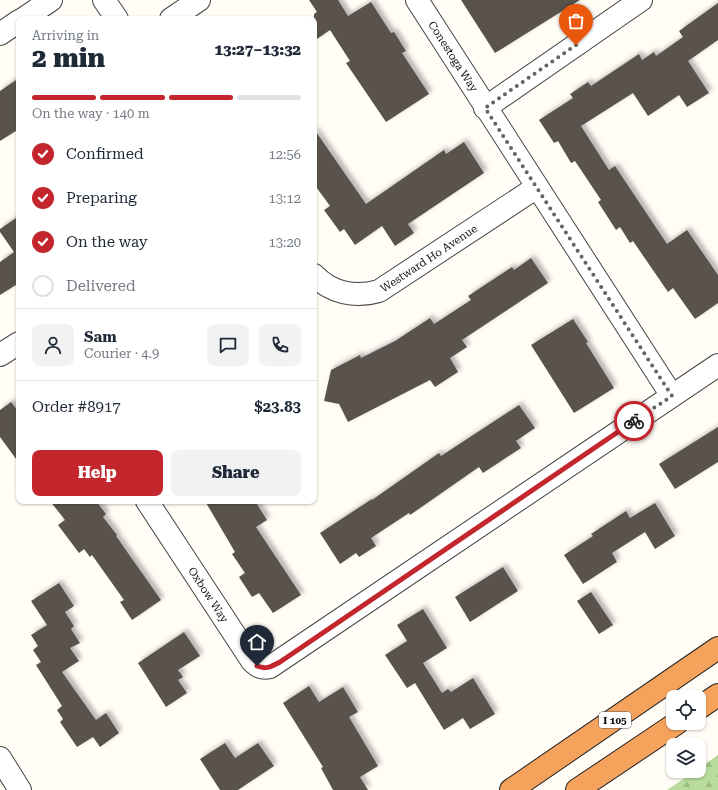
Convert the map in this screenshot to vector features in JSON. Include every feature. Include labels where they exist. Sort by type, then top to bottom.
[{"type":"highway","name":"I 105","points":[[511,790],[718,648]]},
{"type":"highway","points":[[706,703],[718,695]]},
{"type":"highway","points":[[706,710],[718,704]]},
{"type":"highway","points":[[577,790],[666,730]]},
{"type":"highway","points":[[655,737],[668,730]]},
{"type":"street","points":[[27,16],[52,0]]},
{"type":"street","points":[[104,0],[115,16]]},
{"type":"street","points":[[175,16],[199,0]]},
{"type":"street","name":"Conestoga Way","points":[[417,0],[485,108],[672,396]]},
{"type":"street","points":[[485,108],[642,0]]},
{"type":"street","points":[[0,34],[16,23]]},
{"type":"street","name":"Westward Ho Avenue","points":[[317,278],[320,282],[331,288],[343,292],[368,294],[379,291],[537,187]]},
{"type":"street","points":[[0,355],[16,344]]},
{"type":"street","name":"Oxbow Way","points":[[149,504],[252,661],[257,666],[264,668],[270,667],[280,662],[718,365]]},
{"type":"street","points":[[0,758],[13,787]]},
{"type":"green space","points":[[718,755],[718,790],[667,790],[685,778],[706,778],[706,763]]},
{"type":"building","points":[[309,0],[338,0],[348,16],[371,2],[391,33],[394,32],[406,51],[402,53],[429,94],[386,122],[346,63],[350,61],[330,30],[317,39],[317,16],[314,16],[314,14],[317,12]]},
{"type":"building","points":[[461,0],[580,0],[495,53]]},
{"type":"building","points":[[718,3],[718,40],[688,61],[709,93],[687,107],[679,95],[648,116],[633,93],[581,126],[609,170],[615,166],[667,244],[687,230],[718,275],[718,303],[695,319],[673,288],[668,292],[633,241],[630,243],[620,227],[616,230],[598,202],[601,200],[575,161],[571,163],[558,141],[554,143],[539,120],[573,98],[570,94],[588,82],[591,86],[639,54],[642,60],[654,52],[656,56],[683,37],[679,31]]},
{"type":"building","points":[[16,80],[16,131],[0,141],[0,91]]},
{"type":"building","points":[[317,133],[366,204],[444,150],[446,154],[464,142],[484,173],[408,224],[414,233],[395,246],[382,226],[355,245],[344,229],[340,232],[324,210],[330,206],[317,188]]},
{"type":"building","points":[[16,218],[16,285],[0,295],[0,262],[14,252],[0,232],[0,229]]},
{"type":"building","points":[[531,258],[548,283],[462,340],[467,347],[450,358],[458,372],[435,387],[430,380],[348,422],[339,404],[324,401],[331,370],[360,355],[361,358],[395,341],[430,318],[434,324],[471,300],[468,296],[512,267],[514,270]]},
{"type":"building","points":[[573,319],[614,388],[574,413],[531,345]]},
{"type":"building","points":[[11,402],[16,408],[16,459],[0,437],[0,410]]},
{"type":"building","points":[[519,405],[535,428],[516,441],[521,448],[483,473],[479,467],[410,515],[409,513],[371,538],[376,546],[359,557],[356,553],[340,564],[320,533],[372,500],[439,453],[441,456]]},
{"type":"building","points":[[718,427],[718,462],[675,489],[659,464]]},
{"type":"building","points":[[655,503],[675,536],[655,549],[645,532],[612,553],[617,562],[583,584],[564,555],[593,536],[591,534],[626,511],[630,518]]},
{"type":"building","points":[[52,504],[98,504],[106,514],[103,517],[161,600],[132,620],[120,602],[124,600],[92,555],[90,557],[84,549],[79,553],[58,525],[65,520]]},
{"type":"building","points":[[207,504],[257,504],[267,520],[256,527],[301,595],[273,613],[259,593],[252,597],[239,577],[245,573],[232,554],[235,552]]},
{"type":"building","points":[[503,567],[518,591],[470,622],[455,597]]},
{"type":"building","points":[[59,583],[74,606],[65,612],[74,626],[71,629],[80,643],[70,648],[79,661],[62,672],[96,720],[106,713],[119,733],[100,747],[93,737],[77,747],[60,722],[63,719],[57,710],[62,706],[36,665],[41,662],[33,650],[38,646],[31,635],[47,625],[31,601]]},
{"type":"building","points":[[591,592],[613,625],[599,634],[577,601]]},
{"type":"building","points":[[423,609],[447,648],[423,663],[442,693],[448,689],[451,692],[473,678],[495,714],[470,729],[463,718],[444,730],[415,683],[407,688],[385,655],[407,641],[397,625]]},
{"type":"building","points":[[184,632],[200,656],[178,670],[183,677],[178,680],[187,693],[166,707],[138,663]]},
{"type":"building","points":[[309,686],[319,702],[343,687],[358,712],[349,717],[378,766],[360,777],[368,790],[333,790],[321,768],[323,767],[283,703]]},
{"type":"building","points":[[225,743],[235,758],[258,743],[274,766],[238,790],[220,790],[200,759]]},
{"type":"way so far","points":[[576,45],[485,108],[672,396],[634,421]]},
{"type":"route","points":[[257,666],[264,668],[270,667],[280,662],[634,421]]}]
